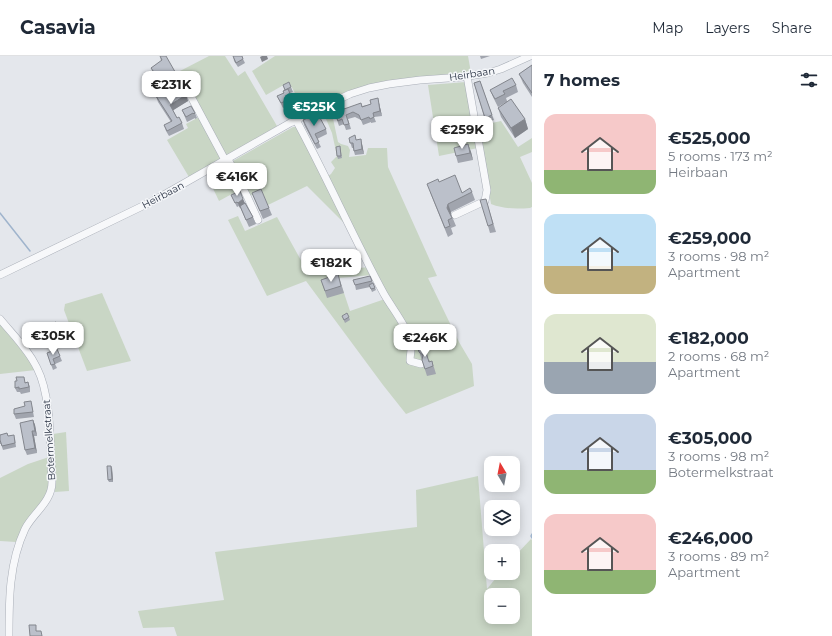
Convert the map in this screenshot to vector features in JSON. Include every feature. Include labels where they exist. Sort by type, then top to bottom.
[{"type":"street","name":"Heirbaan","points":[[0,275],[153,201],[296,120],[334,101],[369,88],[420,80],[488,73],[530,56]]},
{"type":"street","points":[[455,215],[485,201],[486,190],[467,76]]},
{"type":"street","points":[[172,86],[188,91],[248,196],[258,220]]},
{"type":"street","points":[[296,120],[384,295],[404,327],[411,342],[410,361],[420,364]]},
{"type":"street","name":"Botermelkstraat","points":[[0,320],[30,355],[41,376],[48,407],[52,482],[52,490],[50,494],[25,530],[14,561],[10,595],[8,636]]},
{"type":"green space","points":[[209,56],[225,56],[238,76],[245,71],[277,126],[228,156],[219,147],[180,71]]},
{"type":"green space","points":[[275,56],[468,56],[471,73],[366,87],[341,94],[305,112],[289,82],[266,95],[252,71]]},
{"type":"green space","points":[[466,82],[478,148],[439,156],[428,85]]},
{"type":"green space","points":[[331,109],[338,142],[348,146],[350,150],[349,157],[366,155],[368,148],[387,148],[388,167],[437,276],[428,278],[459,342],[472,364],[474,386],[406,414],[306,281],[267,296],[228,220],[238,216],[245,231],[277,217],[308,273],[369,267],[347,226],[307,186],[268,205],[262,191],[250,196],[231,162],[293,127],[296,127],[328,176],[335,168],[331,162],[337,156],[332,133],[323,112]],"holes":[[[372,275],[385,299],[350,311],[339,278]]]},
{"type":"green space","points":[[199,117],[223,159],[189,177],[167,140],[188,128],[186,124]]},
{"type":"green space","points":[[501,121],[518,147],[532,138],[532,152],[520,157],[532,183],[532,207],[530,208],[510,208],[491,204],[478,126]]},
{"type":"green space","points":[[228,164],[241,189],[219,201],[207,176]]},
{"type":"green space","points":[[102,293],[131,361],[87,371],[64,310],[65,304]]},
{"type":"green space","points":[[0,322],[21,346],[36,370],[0,374]]},
{"type":"green space","points":[[66,432],[69,491],[55,492],[53,434]]},
{"type":"green space","points":[[49,457],[50,482],[46,496],[16,542],[0,541],[0,478],[28,464]]},
{"type":"green space","points":[[478,476],[484,551],[484,580],[486,580],[487,588],[484,588],[484,624],[520,624],[520,588],[488,588],[494,580],[520,580],[520,551],[531,539],[532,636],[177,636],[174,627],[143,628],[138,611],[224,600],[215,552],[417,527],[416,490]]},
{"type":"building","points":[[160,56],[166,56],[178,77],[168,75],[161,82],[151,68],[162,60]]},
{"type":"building","points":[[233,56],[242,56],[243,59],[236,63]]},
{"type":"building","points":[[532,65],[532,93],[519,74]]},
{"type":"building","points":[[512,78],[516,85],[503,91],[505,94],[495,99],[490,90]]},
{"type":"building","points":[[480,81],[492,115],[485,118],[474,83]]},
{"type":"building","points":[[289,82],[291,87],[285,90],[283,85]]},
{"type":"building","points":[[171,86],[177,88],[178,90],[183,90],[186,95],[170,105],[177,118],[179,117],[182,123],[167,131],[164,125],[172,121],[156,96]]},
{"type":"building","points":[[288,89],[292,98],[281,103],[277,96],[284,93],[283,91]]},
{"type":"building","points":[[378,98],[380,111],[373,113],[374,117],[361,120],[359,115],[353,112],[346,115],[349,124],[344,125],[342,119],[338,121],[334,111],[361,103],[362,107],[371,104],[370,100]]},
{"type":"building","points":[[511,99],[525,119],[511,128],[498,108]]},
{"type":"building","points":[[191,106],[195,113],[186,117],[182,110]]},
{"type":"building","points":[[312,116],[314,119],[319,116],[326,129],[315,134],[319,142],[315,144],[303,120]]},
{"type":"building","points":[[355,135],[356,140],[361,139],[362,149],[354,151],[353,143],[350,143],[349,138]]},
{"type":"building","points":[[468,144],[470,153],[456,156],[454,148]]},
{"type":"building","points":[[340,146],[341,156],[337,156],[336,147]]},
{"type":"building","points":[[455,175],[462,193],[470,188],[472,192],[448,204],[447,208],[452,218],[448,220],[450,226],[445,228],[427,184],[438,179],[439,182]]},
{"type":"building","points":[[261,189],[269,208],[260,211],[252,193]]},
{"type":"building","points":[[240,191],[243,199],[238,203],[235,203],[231,195]]},
{"type":"building","points":[[486,199],[493,224],[488,226],[480,200]]},
{"type":"building","points":[[245,203],[253,217],[246,220],[240,206]]},
{"type":"building","points":[[338,274],[341,286],[325,291],[321,280]]},
{"type":"building","points":[[370,276],[372,281],[355,285],[353,280]]},
{"type":"building","points":[[373,283],[375,288],[371,289],[369,285]]},
{"type":"building","points":[[347,313],[349,317],[344,320],[342,316]]},
{"type":"building","points":[[56,322],[59,330],[42,336],[39,329]]},
{"type":"building","points":[[424,346],[429,362],[432,361],[433,366],[425,369],[422,360],[423,355],[419,352],[418,348]]},
{"type":"building","points":[[57,349],[60,356],[53,359],[55,364],[51,365],[47,353]]},
{"type":"building","points":[[16,377],[24,377],[25,383],[28,382],[29,387],[19,389],[19,387],[15,388],[15,381],[17,381]]},
{"type":"building","points":[[31,401],[33,412],[14,414],[14,409],[25,406],[24,402]]},
{"type":"building","points":[[33,420],[35,431],[32,431],[35,448],[25,450],[20,423]]},
{"type":"building","points":[[7,433],[8,436],[14,435],[15,443],[2,446],[0,435]]},
{"type":"building","points":[[107,466],[111,466],[112,479],[108,480]]},
{"type":"building","points":[[29,625],[36,625],[36,631],[41,631],[42,636],[30,636]]},
{"type":"waterway","points":[[0,213],[30,251]]},
{"type":"waterway","points":[[532,534],[532,538]]}]
